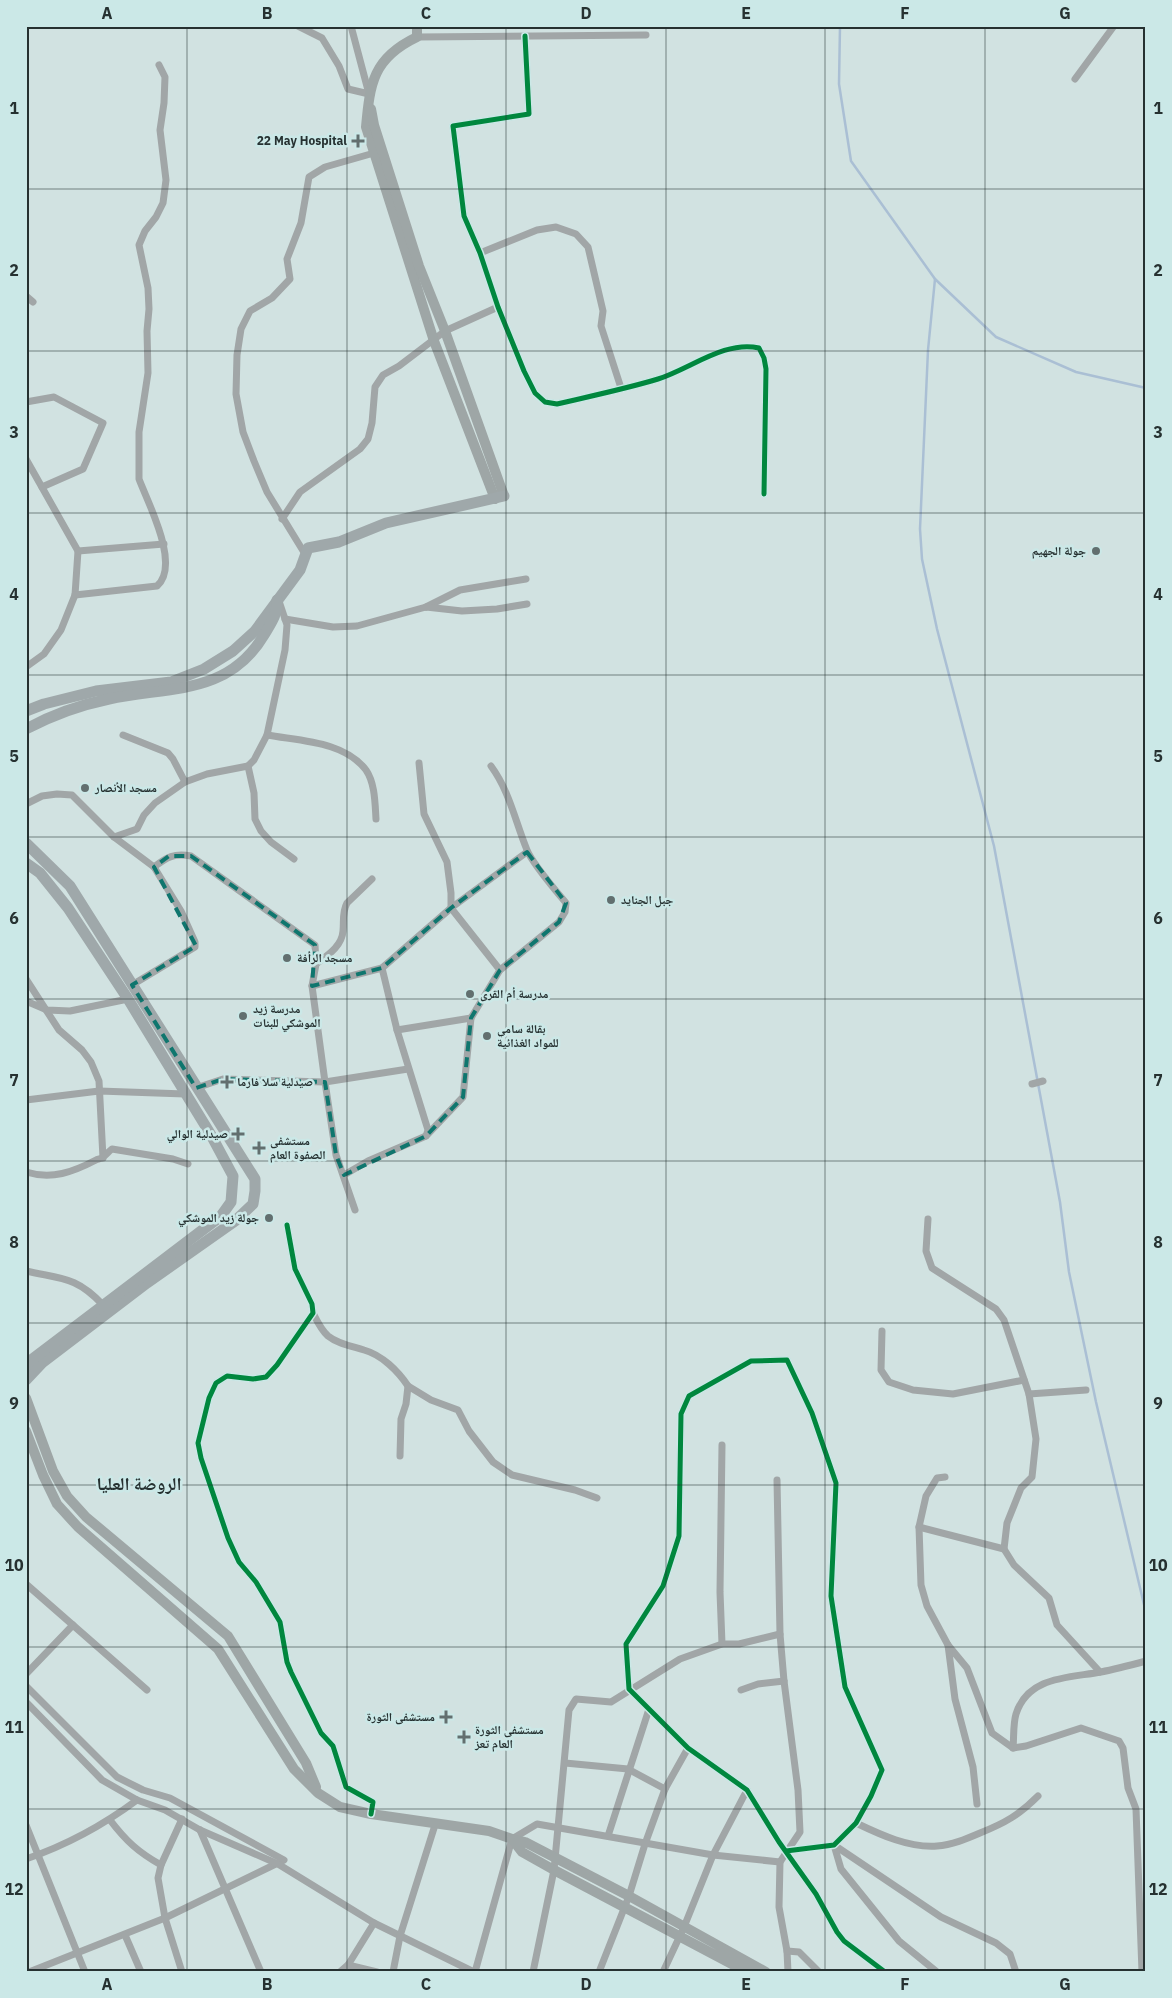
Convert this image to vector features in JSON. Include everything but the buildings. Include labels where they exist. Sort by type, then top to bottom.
[{"type":"main road","points":[[417,32],[388,56],[376,72],[369,94],[366,127],[434,341],[500,497]]},
{"type":"main road","points":[[369,94],[374,125],[419,266],[445,331],[500,497]]},
{"type":"main road","points":[[26,711],[44,704],[96,691],[171,682],[204,669],[233,650],[255,630],[300,570],[308,548],[339,542],[386,523],[500,497]]},
{"type":"main road","points":[[26,729],[53,715],[109,699],[182,690],[214,679],[244,662],[261,641],[276,615],[278,599]]},
{"type":"main road","points":[[26,843],[70,886],[255,1179],[256,1191],[253,1204],[235,1221],[147,1283],[42,1363],[26,1380]]},
{"type":"main road","points":[[26,863],[40,873],[68,908],[128,999],[211,1135],[233,1176],[231,1202],[221,1216],[102,1305],[26,1366]]},
{"type":"main road","points":[[26,1398],[53,1471],[67,1496],[86,1517],[228,1636],[306,1763],[318,1793]]},
{"type":"main road","points":[[26,1431],[43,1476],[57,1504],[78,1527],[218,1648],[294,1769],[318,1793],[340,1807],[435,1825],[489,1831],[525,1842],[682,1931],[747,1972]]},
{"type":"main road","points":[[512,1839],[522,1852],[554,1870],[627,1901]]},
{"type":"main road","points":[[735,1964],[766,1972]]},
{"type":"street","points":[[298,26],[322,38],[339,66],[348,89],[369,94],[351,26]]},
{"type":"street","points":[[1075,79],[1114,26]]},
{"type":"street","points":[[417,32],[525,36],[646,35]]},
{"type":"street","points":[[525,36],[529,114],[453,126],[464,216],[480,253],[498,307],[535,393],[545,402],[558,404],[659,379],[733,347],[746,345],[759,348],[764,358],[766,369],[764,494]]},
{"type":"street","points":[[75,595],[157,586],[166,572],[164,544],[138,472],[139,432],[148,372],[149,309],[148,288],[139,245],[145,231],[156,217],[163,203],[166,180],[160,130],[165,77],[159,65]]},
{"type":"street","points":[[305,554],[267,492],[243,432],[236,394],[237,355],[241,329],[250,312],[272,298],[290,279],[287,259],[300,223],[309,177],[325,167],[374,153]]},
{"type":"street","points":[[480,253],[537,230],[556,227],[576,234],[588,247],[603,311],[601,326],[621,388]]},
{"type":"street","points":[[26,296],[33,302]]},
{"type":"street","points":[[282,518],[300,492],[360,448],[368,439],[372,423],[375,387],[383,375],[400,366],[445,331],[498,307]]},
{"type":"street","points":[[26,402],[54,397],[103,422],[83,469],[42,487]]},
{"type":"street","points":[[26,459],[78,551],[75,595],[61,630],[44,654],[26,667]]},
{"type":"street","points":[[78,551],[164,544]]},
{"type":"street","points":[[285,619],[333,627],[357,626],[426,608],[460,590],[526,579]]},
{"type":"street","points":[[114,837],[137,830],[144,815],[155,803],[185,782],[207,774],[248,766],[254,760],[267,735],[285,650],[287,625],[278,599]]},
{"type":"street","points":[[426,608],[462,611],[497,609],[526,604]]},
{"type":"street","points":[[123,735],[168,753],[185,782]]},
{"type":"street","points":[[267,735],[330,746],[350,756],[366,771],[374,793],[376,818]]},
{"type":"street","points":[[418,762],[424,814],[447,862],[451,908],[500,970]]},
{"type":"street","points":[[248,766],[254,792],[255,819],[262,832],[271,842],[294,859]]},
{"type":"street","points":[[344,1175],[426,1136],[463,1097],[471,1018],[500,970],[559,922],[565,912],[566,903],[527,852],[525,842],[518,830],[511,803],[501,780],[491,766]]},
{"type":"street","points":[[26,804],[42,796],[72,795],[114,837],[154,867],[181,911],[196,944],[195,947],[132,985]]},
{"type":"street","points":[[312,986],[382,968],[451,908],[527,852]]},
{"type":"street","points":[[154,867],[169,856],[180,854],[191,856],[315,945],[316,964],[312,986],[336,1155],[355,1210]]},
{"type":"street","points":[[316,964],[335,949],[343,932],[344,908],[347,903],[372,879]]},
{"type":"street","points":[[382,968],[408,1069],[428,1130],[426,1136]]},
{"type":"street","points":[[26,979],[59,1030],[82,1050],[91,1062],[99,1081],[102,1158]]},
{"type":"street","points":[[26,1001],[47,1010],[70,1011],[128,999]]},
{"type":"street","points":[[397,1030],[471,1018]]},
{"type":"street","points":[[196,1088],[223,1079],[325,1082],[408,1069]]},
{"type":"street","points":[[1032,1084],[1042,1081]]},
{"type":"street","points":[[26,1100],[99,1091],[185,1094]]},
{"type":"street","points":[[26,1172],[45,1175],[62,1174],[84,1168],[112,1150],[173,1159],[188,1164]]},
{"type":"street","points":[[928,1219],[926,1251],[932,1268],[996,1310],[1004,1320],[1029,1394],[1036,1439],[1032,1477],[1021,1488],[1008,1523],[1004,1549],[1014,1565],[1049,1598],[1057,1625],[1100,1672]]},
{"type":"street","points":[[287,1225],[295,1269],[312,1304],[313,1313],[327,1335],[338,1343],[367,1350],[387,1362],[408,1386],[431,1400],[458,1410],[469,1431],[493,1462],[512,1475],[574,1490],[597,1498]]},
{"type":"street","points":[[26,1271],[59,1276],[76,1283],[91,1292],[102,1305]]},
{"type":"street","points":[[313,1313],[277,1366],[266,1377],[253,1379],[227,1376],[216,1383],[209,1398],[198,1443],[201,1458],[228,1538],[239,1562],[256,1582],[280,1622],[287,1662],[321,1733],[333,1746],[346,1787],[373,1802],[371,1814]]},
{"type":"street","points":[[882,1331],[882,1370],[889,1382],[913,1390],[953,1394],[1024,1380]]},
{"type":"street","points":[[786,1851],[834,1845],[856,1823],[871,1796],[882,1770],[845,1688],[831,1596],[836,1483],[812,1413],[787,1360],[752,1361],[689,1396],[681,1414],[678,1536],[663,1586],[626,1644],[629,1689],[688,1748],[747,1790],[786,1851],[816,1894],[837,1932],[844,1941],[885,1972]]},
{"type":"street","points":[[400,1456],[401,1419],[406,1404],[408,1386]]},
{"type":"street","points":[[1029,1394],[1086,1390]]},
{"type":"street","points":[[722,1445],[720,1592],[722,1644]]},
{"type":"street","points":[[945,1477],[937,1478],[926,1496],[919,1527],[921,1585],[927,1606],[948,1645],[967,1668],[992,1733],[1013,1748]]},
{"type":"street","points":[[777,1480],[780,1634],[798,1790],[800,1832],[780,1862],[779,1907],[787,1951],[788,1972]]},
{"type":"street","points":[[919,1527],[1004,1549]]},
{"type":"street","points":[[26,1584],[147,1690]]},
{"type":"street","points":[[26,1674],[73,1625]]},
{"type":"street","points":[[533,1972],[554,1870],[569,1710],[576,1699],[610,1702],[680,1659],[722,1644],[739,1644],[780,1634]]},
{"type":"street","points":[[948,1645],[955,1699],[973,1767],[977,1804]]},
{"type":"street","points":[[1013,1748],[1016,1714],[1022,1701],[1036,1687],[1059,1678],[1100,1672],[1146,1662]]},
{"type":"street","points":[[740,1690],[758,1684],[784,1681]]},
{"type":"street","points":[[26,1686],[118,1777],[143,1790],[170,1798],[284,1860],[165,1918],[29,1972]]},
{"type":"street","points":[[26,1702],[102,1780],[137,1800],[165,1810],[200,1830],[278,1864],[374,1923],[474,1972],[512,1839],[537,1824],[713,1855],[780,1862]]},
{"type":"street","points":[[608,1836],[628,1769],[649,1709]]},
{"type":"street","points":[[1013,1748],[1081,1728],[1119,1741],[1124,1748],[1128,1788],[1136,1809],[1142,1972]]},
{"type":"street","points":[[599,1972],[627,1901],[665,1789],[688,1748]]},
{"type":"street","points":[[565,1763],[628,1769],[665,1789]]},
{"type":"street","points":[[663,1972],[713,1855],[747,1790]]},
{"type":"street","points":[[856,1823],[885,1836],[917,1844],[936,1846],[957,1843],[1003,1824],[1020,1813],[1038,1796]]},
{"type":"street","points":[[26,1859],[73,1841],[110,1820],[137,1800]]},
{"type":"street","points":[[182,1819],[161,1865],[158,1878],[165,1918],[182,1972]]},
{"type":"street","points":[[110,1820],[125,1840],[138,1852],[161,1865]]},
{"type":"street","points":[[26,1825],[85,1972]]},
{"type":"street","points":[[393,1972],[400,1936],[435,1825]]},
{"type":"street","points":[[200,1830],[261,1972]]},
{"type":"street","points":[[834,1845],[841,1869],[899,1941],[937,1972]]},
{"type":"street","points":[[834,1845],[941,1917],[996,1943],[1010,1954],[1016,1972]]},
{"type":"street","points":[[340,1972],[348,1964],[374,1923]]},
{"type":"street","points":[[125,1935],[141,1972]]},
{"type":"street","points":[[787,1951],[799,1952],[819,1972]]},
{"type":"street","points":[[348,1964],[377,1972]]},
{"type":"highlighted area","points":[[527,852],[566,903],[559,922],[500,970],[471,1018],[463,1097],[426,1136],[344,1175],[336,1155],[325,1082],[223,1079],[196,1088],[132,985],[196,946],[154,867],[169,856],[191,856],[315,945],[312,986],[382,968],[451,908]]},
{"type":"waterway","points":[[840,26],[839,84],[851,161],[935,279],[996,337],[1076,372],[1146,388]]},
{"type":"waterway","points":[[935,279],[928,350],[920,529],[922,559],[937,629],[994,846],[1060,1202],[1069,1272],[1096,1402],[1146,1613]]},
{"type":"cycle path","points":[[525,36],[529,114],[453,126],[464,216],[480,253],[498,307],[535,393],[545,402],[557,404],[658,379],[733,348],[759,348],[764,358],[766,369],[764,494]]},
{"type":"cycle path","points":[[287,1225],[295,1269],[312,1304],[313,1313],[277,1365],[266,1377],[253,1379],[227,1376],[216,1383],[209,1398],[198,1443],[201,1458],[228,1538],[239,1562],[256,1582],[280,1622],[287,1662],[321,1733],[333,1746],[346,1787],[373,1802],[371,1814]]},
{"type":"cycle path","points":[[786,1851],[834,1845],[856,1823],[871,1796],[882,1770],[845,1687],[831,1596],[836,1483],[812,1413],[787,1360],[751,1361],[689,1396],[681,1414],[679,1536],[663,1586],[626,1644],[629,1689],[688,1748],[747,1790],[779,1842],[816,1894],[837,1932],[844,1941],[885,1972]]},
{"type":"place","name":"22 May Hospital","points":[[358,141]]},
{"type":"place","name":"جولة الجهيم","points":[[1096,551]]},
{"type":"place","name":"مسجد الأنصار","points":[[85,788]]},
{"type":"place","name":"جبل الجنايد","points":[[611,900]]},
{"type":"place","name":"مسجد الرأفة","points":[[287,958]]},
{"type":"place","name":"مدرسة أم القرى","points":[[470,994]]},
{"type":"place","name":"مدرسة زيد الموشكي للبنات","points":[[243,1016]]},
{"type":"place","name":"بقالة سامي للمواد الغذائية","points":[[487,1036]]},
{"type":"place","name":"صيدلية سلا فارما","points":[[227,1082]]},
{"type":"place","name":"صيدلية الوالي","points":[[238,1134]]},
{"type":"place","name":"مستشفى الصفوة العام","points":[[259,1148]]},
{"type":"place","name":"جولة زيد الموشكي","points":[[269,1218]]},
{"type":"place","name":"مستشفى الثورة","points":[[446,1717]]},
{"type":"place","name":"مستشفى الثورة العام تعز","points":[[464,1737]]},
{"type":"district","name":"الروضة العليا","points":[[139,1484]]}]
